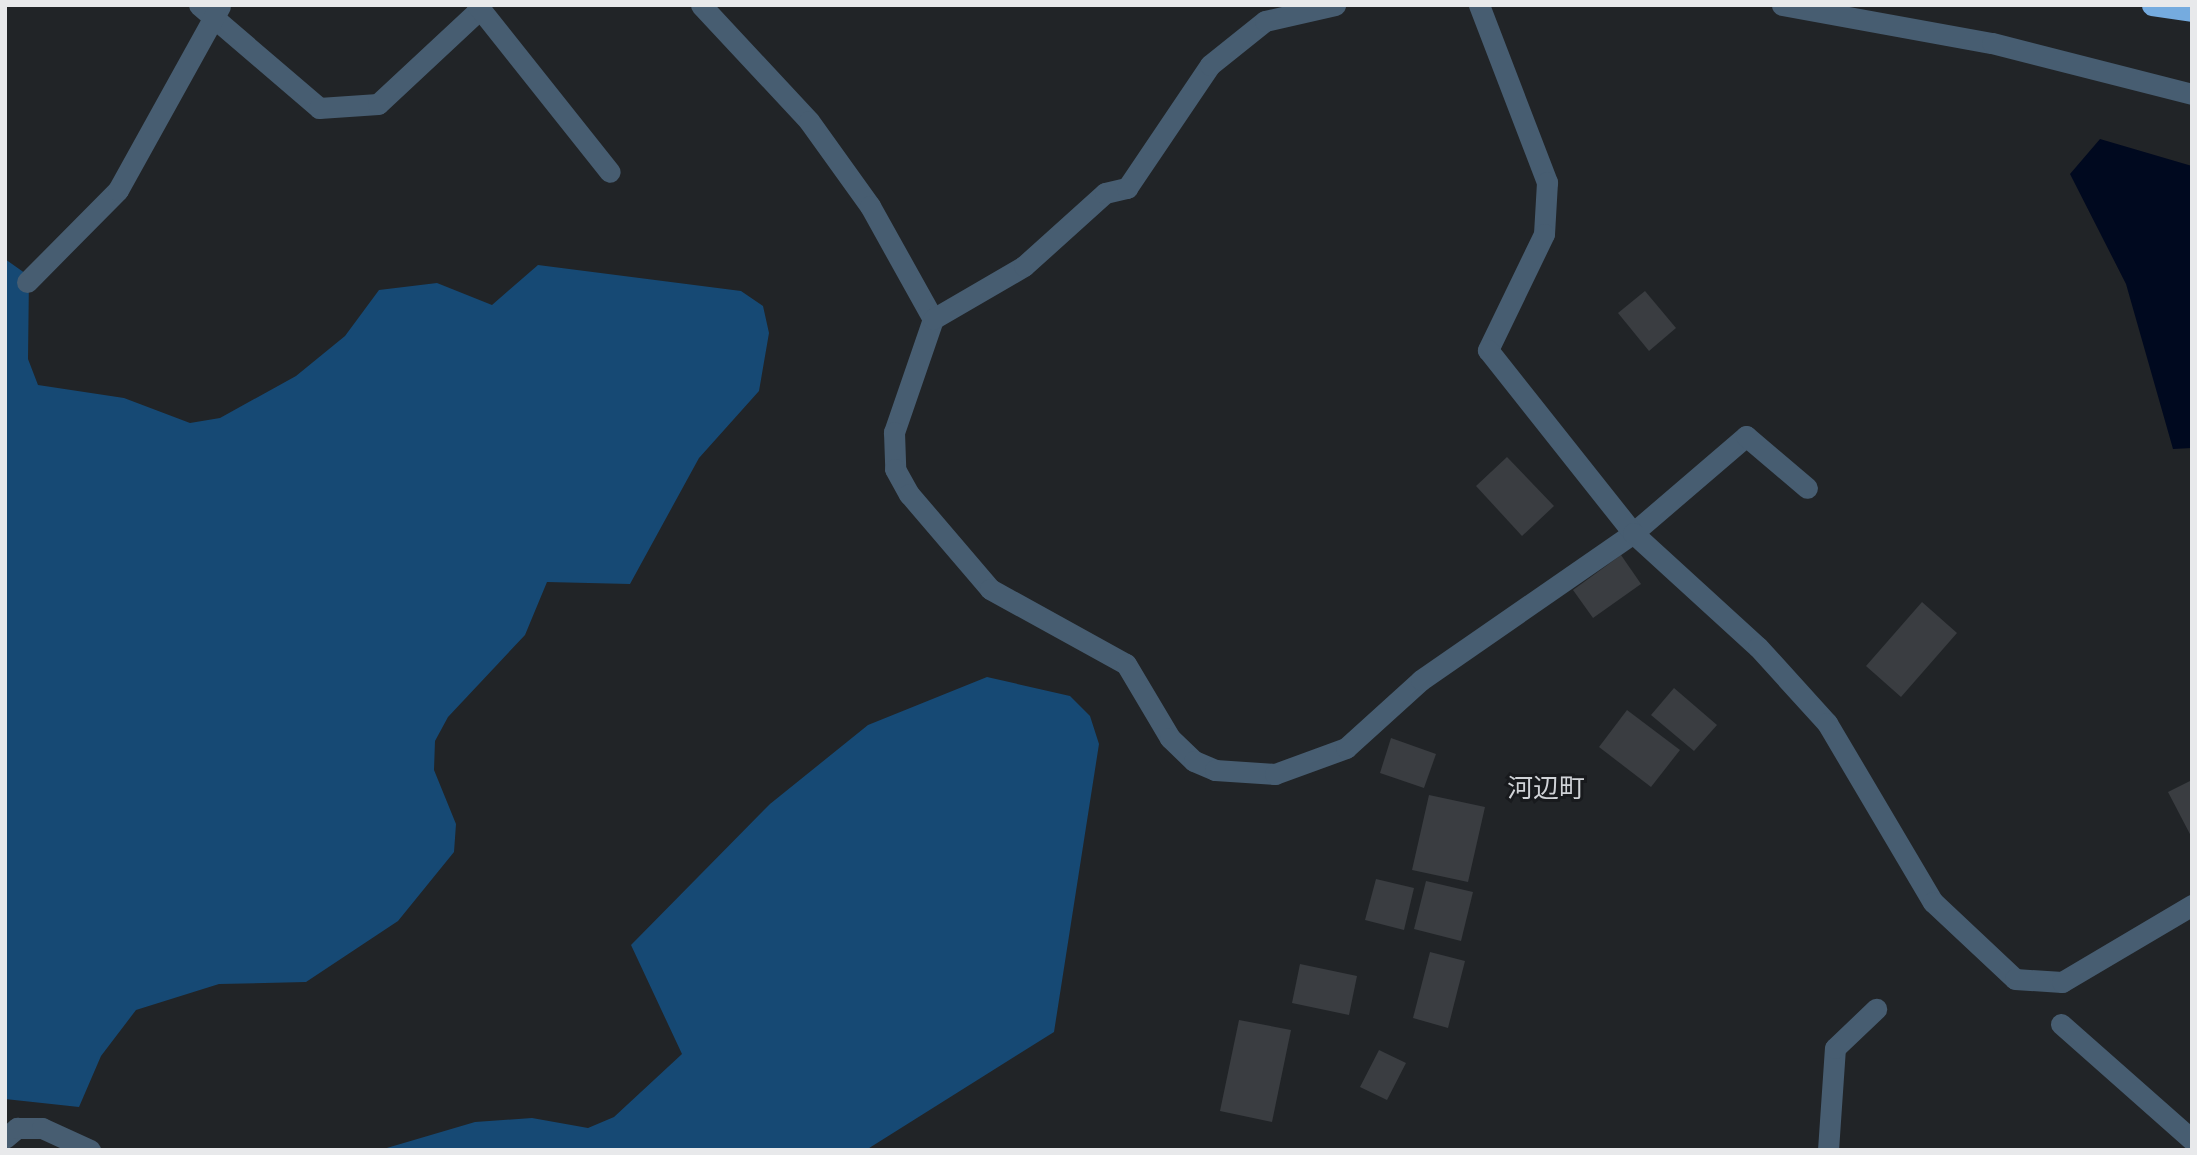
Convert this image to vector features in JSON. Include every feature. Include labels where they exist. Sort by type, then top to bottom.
[{"type":"highway","points":[[2152,5],[2192,11]]},
{"type":"street","points":[[701,5],[809,121],[870,206],[933,319]]},
{"type":"street","points":[[1335,5],[1265,21],[1210,65],[1127,188],[1105,193],[1024,266],[933,319],[894,432],[895,469],[909,494],[990,589],[1126,664],[1170,738],[1215,770],[1297,770],[1346,748],[1420,680],[1633,533],[1746,436],[1807,488]]},
{"type":"street","points":[[1479,5],[1547,182],[1544,234],[1488,350],[1633,533],[1758,647],[1827,723],[1933,902],[2015,979],[2062,982],[2192,905]]},
{"type":"street","points":[[1782,5],[1992,43],[2192,94]]},
{"type":"street","points":[[27,282],[118,190],[211,8],[319,107],[378,104],[490,9],[610,172]]},
{"type":"street","points":[[1828,1150],[1835,1048],[1876,1009]]},
{"type":"street","points":[[2061,1024],[2192,1140]]},
{"type":"street","points":[[5,1138],[17,1128],[42,1128],[90,1150]]},
{"type":"shaded area","points":[[2100,139],[2192,166],[2192,448],[2173,449],[2126,284],[2070,174]]},
{"type":"shaded area","points":[[5,259],[29,276],[28,359],[38,385],[124,398],[190,423],[220,418],[296,376],[345,336],[379,290],[437,283],[492,305],[538,265],[741,291],[763,306],[769,333],[759,391],[699,458],[630,584],[547,582],[525,635],[448,717],[435,741],[434,770],[456,824],[454,852],[398,921],[306,982],[219,984],[136,1010],[101,1056],[79,1107],[5,1099]]},
{"type":"shaded area","points":[[987,677],[1070,696],[1090,716],[1099,744],[1054,1032],[866,1150],[380,1150],[475,1122],[532,1118],[588,1128],[614,1117],[682,1054],[631,945],[770,804],[868,725]]},
{"type":"building","points":[[1645,291],[1676,328],[1649,351],[1618,313]]},
{"type":"building","points":[[1507,457],[1554,506],[1522,536],[1476,486]]},
{"type":"building","points":[[1621,555],[1641,584],[1593,618],[1573,590]]},
{"type":"building","points":[[1922,602],[1957,633],[1901,697],[1866,666]]},
{"type":"building","points":[[1674,688],[1717,725],[1694,751],[1651,715]]},
{"type":"building","points":[[1627,710],[1680,750],[1651,787],[1599,747]]},
{"type":"building","points":[[1391,738],[1436,754],[1424,788],[1380,773]]},
{"type":"building","points":[[2192,780],[2192,838],[2168,792]]},
{"type":"building","points":[[1429,795],[1485,807],[1468,882],[1412,870]]},
{"type":"building","points":[[1376,879],[1414,888],[1404,930],[1365,920]]},
{"type":"building","points":[[1426,881],[1473,892],[1461,941],[1414,929]]},
{"type":"building","points":[[1430,952],[1465,961],[1448,1028],[1413,1018]]},
{"type":"building","points":[[1300,964],[1357,976],[1349,1015],[1292,1003]]},
{"type":"building","points":[[1239,1020],[1291,1030],[1272,1122],[1220,1111]]},
{"type":"building","points":[[1379,1050],[1406,1063],[1387,1100],[1360,1087]]},
{"type":"district","name":"河辺町","points":[[1546,789]]}]
